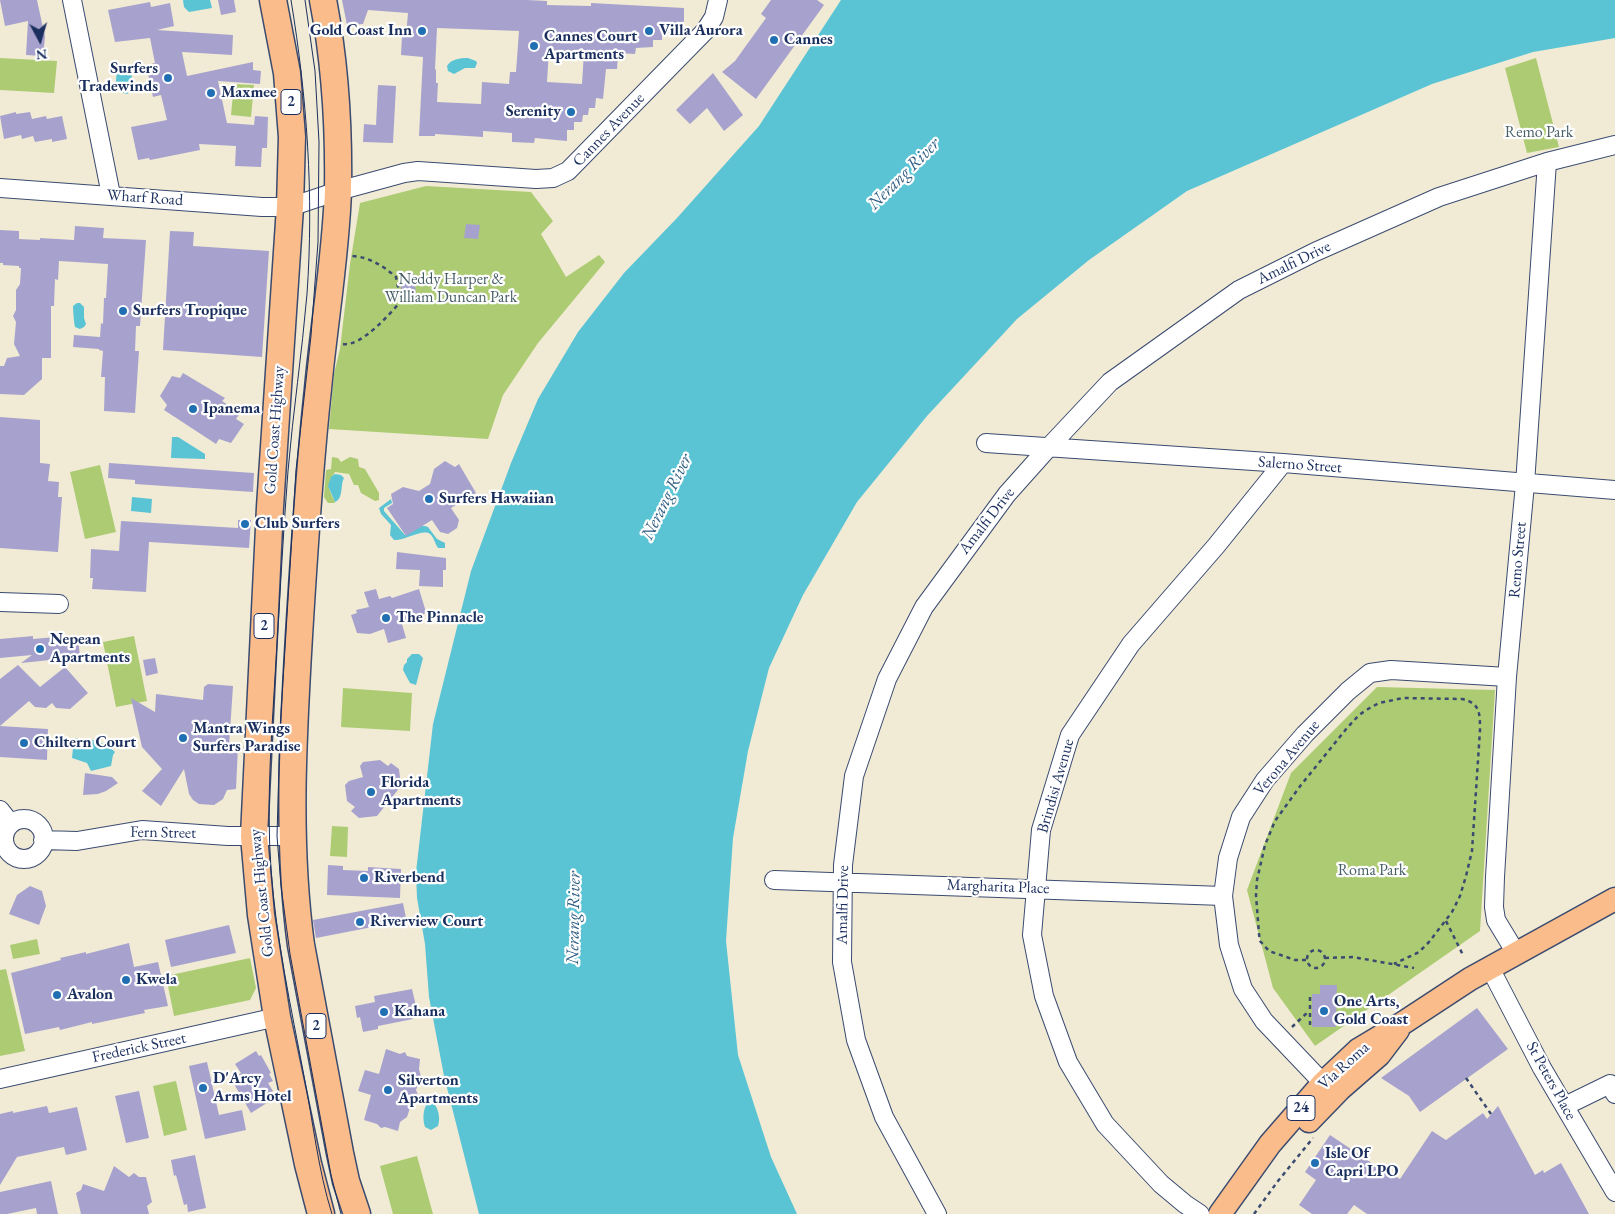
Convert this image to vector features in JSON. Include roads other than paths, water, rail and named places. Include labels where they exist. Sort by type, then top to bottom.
[{"type":"highway","name":"Gold Coast Highway","points":[[273,0],[282,42],[291,103],[292,137],[290,206],[270,507],[254,836],[261,915],[277,1017],[308,1164],[321,1214]]},
{"type":"highway","name":"Gold Coast Highway","points":[[323,0],[332,50],[335,85],[338,191],[317,391],[305,542],[293,744],[294,836],[301,945],[346,1182],[357,1214]]},
{"type":"main road","name":"Via Roma","points":[[1220,1214],[1270,1144],[1323,1083],[1358,1050],[1463,983],[1615,899]]},
{"type":"main road","name":"Via Roma","points":[[1239,1214],[1271,1167],[1295,1137],[1340,1089],[1379,1054],[1403,1023]]},
{"type":"street","points":[[72,0],[111,195]]},
{"type":"street","name":"Cannes Avenue","points":[[290,206],[338,191],[418,171],[536,179],[560,176],[568,171],[706,31],[714,18],[718,0]]},
{"type":"street","name":"Amalfi Drive","points":[[936,1214],[884,1117],[856,1040],[842,962],[842,882],[854,776],[887,679],[924,607],[1007,494],[1110,382],[1239,290],[1315,252],[1439,197],[1547,162],[1615,145]]},
{"type":"street","name":"Remo Street","points":[[1516,953],[1496,920],[1494,907],[1495,876],[1507,677],[1524,484],[1547,162]]},
{"type":"street","name":"Wharf Road","points":[[0,188],[262,207],[290,206]]},
{"type":"street","name":"Salerno Street","points":[[986,443],[1283,463],[1615,490]]},
{"type":"street","name":"Brindisi Avenue","points":[[1200,1214],[1160,1184],[1105,1124],[1068,1062],[1044,996],[1032,935],[1041,830],[1070,735],[1131,644],[1216,546],[1283,463]]},
{"type":"street","points":[[0,602],[59,604]]},
{"type":"street","name":"Verona Avenue","points":[[1323,1083],[1264,1021],[1243,989],[1229,946],[1223,896],[1228,858],[1241,817],[1265,780],[1305,734],[1348,691],[1370,673],[1391,670],[1507,677]]},
{"type":"street","points":[[6,817],[33,822],[41,829],[43,840],[39,851],[30,857],[20,858],[5,855],[6,817]]},
{"type":"street","name":"Fern Street","points":[[43,840],[77,841],[142,830],[228,836],[294,836]]},
{"type":"street","name":"Margharita Place","points":[[774,880],[1223,896]]},
{"type":"street","name":"St Peters Place","points":[[1490,968],[1542,1068],[1615,1192]]},
{"type":"street","name":"Frederick Street","points":[[0,1078],[277,1017]]},
{"type":"street","points":[[1564,1106],[1610,1084],[1615,1094]]},
{"type":"water","points":[[183,0],[210,0],[212,8],[189,12],[184,7]]},
{"type":"water","name":"Nerang River","points":[[841,0],[1615,0],[1615,38],[1533,52],[1432,84],[1187,191],[1089,260],[1017,319],[927,416],[857,502],[803,595],[769,668],[748,751],[733,838],[726,941],[738,1055],[771,1157],[797,1214],[479,1214],[444,1076],[429,997],[425,944],[417,898],[416,872],[433,724],[471,571],[511,463],[538,399],[578,332],[624,273],[677,218],[759,126]]},
{"type":"water","points":[[468,58],[476,61],[475,68],[465,68],[454,74],[448,71],[447,66],[453,60]]},
{"type":"water","points":[[119,69],[128,69],[131,72],[132,77],[127,86],[130,92],[127,94],[120,92],[116,84]]},
{"type":"water","points":[[77,303],[84,307],[86,324],[80,329],[75,327],[74,323],[73,306]]},
{"type":"water","points":[[172,437],[178,437],[205,454],[205,459],[171,458]]},
{"type":"water","points":[[335,474],[341,475],[344,478],[340,498],[335,502],[328,486],[331,477]]},
{"type":"water","points":[[132,497],[152,499],[151,513],[131,511]]},
{"type":"water","points":[[391,499],[392,503],[384,508],[384,511],[405,535],[421,526],[425,526],[428,527],[437,539],[445,543],[445,548],[438,548],[431,535],[427,533],[394,540],[390,535],[391,525],[381,514],[379,508]]},
{"type":"water","points":[[412,654],[419,654],[423,658],[416,685],[410,683],[403,670],[407,659]]},
{"type":"water","points":[[74,738],[96,741],[111,748],[115,752],[111,766],[91,771],[87,763],[72,758]]},
{"type":"water","points":[[431,1100],[437,1109],[439,1119],[438,1126],[431,1130],[425,1127],[423,1116],[426,1105]]},
{"type":"tram line","points":[[291,0],[305,110],[310,220],[307,294],[290,449],[285,518],[270,765],[269,817],[273,895],[284,973],[319,1163],[332,1214]]},
{"type":"tram line","points":[[305,0],[315,71],[319,142],[318,242],[311,336],[296,470],[280,729],[277,836],[290,954],[331,1175],[341,1214]]},
{"type":"place","name":"Gold Coast Inn","points":[[422,31]]},
{"type":"place","name":"Villa Aurora","points":[[649,31]]},
{"type":"place","name":"Cannes","points":[[774,40]]},
{"type":"place","name":"Cannes Court Apartments","points":[[534,46]]},
{"type":"place","name":"Surfers Tradewinds","points":[[168,78]]},
{"type":"place","name":"Maxmee","points":[[211,93]]},
{"type":"place","name":"Serenity","points":[[571,112]]},
{"type":"place","name":"Surfers Tropique","points":[[123,311]]},
{"type":"place","name":"Ipanema","points":[[193,409]]},
{"type":"place","name":"Surfers Hawaiian","points":[[429,499]]},
{"type":"place","name":"Club Surfers","points":[[245,524]]},
{"type":"place","name":"The Pinnacle","points":[[386,618]]},
{"type":"place","name":"Nepean Apartments","points":[[40,649]]},
{"type":"place","name":"Mantra Wings Surfers Paradise","points":[[183,738]]},
{"type":"place","name":"Chiltern Court","points":[[24,743]]},
{"type":"place","name":"Florida Apartments","points":[[371,792]]},
{"type":"place","name":"Riverbend","points":[[364,878]]},
{"type":"place","name":"Riverview Court","points":[[360,922]]},
{"type":"place","name":"Kwela","points":[[126,980]]},
{"type":"place","name":"Avalon","points":[[57,995]]},
{"type":"place","name":"One Arts, Gold Coast","points":[[1324,1011]]},
{"type":"place","name":"Kahana","points":[[384,1012]]},
{"type":"place","name":"D'Arcy Arms Hotel","points":[[203,1088]]},
{"type":"place","name":"Silverton Apartments","points":[[388,1090]]},
{"type":"place","name":"Isle Of Capri LPO","points":[[1315,1163]]},
{"type":"park label","name":"Remo Park","points":[[1539,133]]},
{"type":"park label","name":"Neddy Harper & William Duncan Park","points":[[451,289]]},
{"type":"park label","name":"Roma Park","points":[[1372,871]]}]
